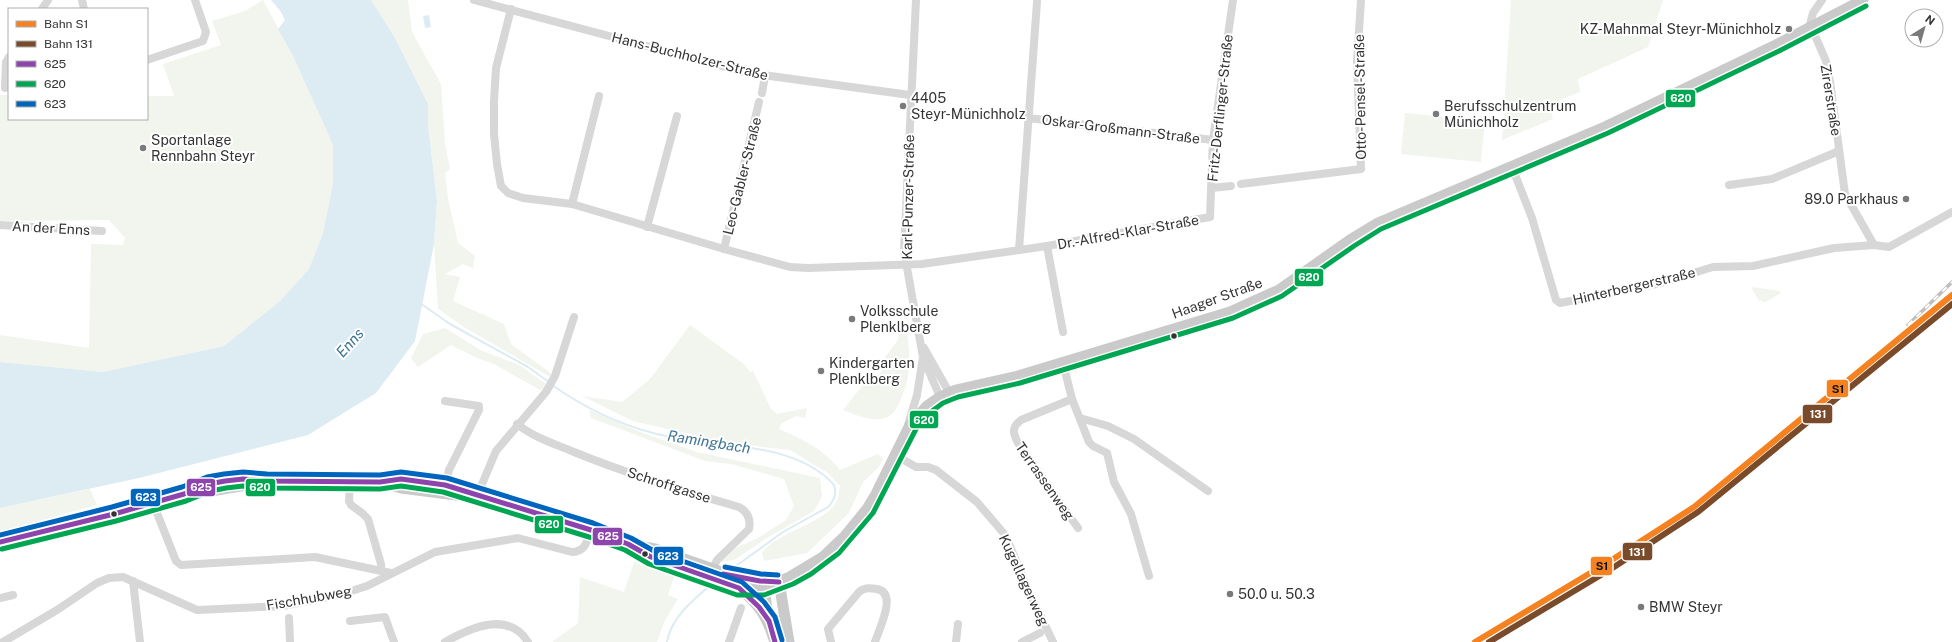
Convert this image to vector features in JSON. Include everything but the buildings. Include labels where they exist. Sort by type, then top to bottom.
[{"type":"main road","name":"Haager Straße","points":[[739,588],[758,589],[808,568],[823,557],[846,536],[867,509],[904,436],[918,416],[945,395],[1018,376],[1201,322],[1260,300],[1296,280],[1350,240],[1378,223],[1429,200],[1512,167],[1605,127],[1811,27],[1863,0]]},
{"type":"main road","points":[[0,542],[152,503],[184,494],[209,484],[225,481],[243,479],[267,481],[380,482],[400,488],[444,489],[477,496],[591,530],[628,544],[652,557],[712,572],[775,583]]},
{"type":"main road","points":[[712,572],[739,588],[755,601],[769,621]]},
{"type":"main road","points":[[775,583],[765,596],[769,621],[775,642]]},
{"type":"main road","points":[[775,583],[789,642]]},
{"type":"street","points":[[148,60],[203,41],[206,32],[195,0]]},
{"type":"street","name":"Hans-Buchholzer-Straße","points":[[475,0],[622,40],[765,76],[910,95]]},
{"type":"street","name":"Karl-Punzer-Straße","points":[[904,436],[917,395],[923,357],[922,345],[906,266],[904,238],[910,95],[916,0]]},
{"type":"street","name":"Fritz-Derflinger-Straße","points":[[1210,217],[1214,140],[1233,0]]},
{"type":"street","name":"Otto-Pensel-Straße","points":[[1241,184],[1361,169],[1357,62],[1361,0]]},
{"type":"street","points":[[1811,27],[1810,20],[1822,0]]},
{"type":"street","points":[[1019,250],[1036,2]]},
{"type":"street","name":"Leo-Gabler-Straße","points":[[511,9],[496,68],[494,96],[494,134],[501,186],[508,193],[523,198],[572,204],[790,267],[906,266]]},
{"type":"street","name":"Zirerstraße","points":[[1811,27],[1826,61],[1830,81],[1838,151],[1846,194],[1874,245]]},
{"type":"street","points":[[5,88],[6,62],[8,59]]},
{"type":"street","points":[[762,93],[765,76]]},
{"type":"street","points":[[572,204],[599,96]]},
{"type":"street","name":"Leo-Gabler-Straße","points":[[724,249],[760,102]]},
{"type":"street","points":[[648,227],[677,116]]},
{"type":"street","name":"Oskar-Großmann-Straße","points":[[1028,118],[1214,140]]},
{"type":"street","name":"Zirerstraße","points":[[1729,185],[1777,177],[1838,151]]},
{"type":"street","name":"Hinterbergerstraße","points":[[1512,167],[1532,218],[1556,300],[1560,302],[1661,283],[1713,267],[1753,266],[1834,248],[1874,245]]},
{"type":"street","points":[[1211,188],[1231,186]]},
{"type":"street","points":[[1874,245],[1889,247],[1894,245],[1952,212]]},
{"type":"street","name":"Dr.-Alfred-Klar-Straße","points":[[906,266],[1047,246],[1210,217]]},
{"type":"street","name":"An der Enns","points":[[0,225],[102,231]]},
{"type":"street","name":"Dr.-Alfred-Klar-Straße","points":[[1047,246],[1063,332]]},
{"type":"street","points":[[477,496],[496,450],[546,392],[554,376],[574,317]]},
{"type":"street","name":"Karl-Punzer-Straße","points":[[922,345],[945,395]]},
{"type":"street","name":"Karl-Punzer-Straße","points":[[923,357],[933,384],[945,395]]},
{"type":"street","points":[[1063,363],[1072,399],[1089,442],[1093,446],[1107,453],[1114,482],[1131,514],[1149,576]]},
{"type":"street","name":"Terrassenweg","points":[[1072,399],[1021,420],[1015,425],[1013,432],[1018,443],[1078,528]]},
{"type":"street","points":[[444,489],[449,470],[479,410],[479,406],[474,404],[445,401]]},
{"type":"street","points":[[1080,418],[1108,426],[1134,439],[1208,491]]},
{"type":"street","name":"Schroffgasse","points":[[517,424],[545,440],[611,466],[745,510],[749,516],[749,529],[717,560],[712,572]]},
{"type":"street","name":"Kugellagerweg","points":[[895,455],[916,467],[928,467],[936,470],[966,492],[998,526],[1006,536],[1012,548],[1025,583],[1053,642]]},
{"type":"street","points":[[350,481],[349,501],[351,506],[362,512],[368,518],[381,564],[381,570]]},
{"type":"street","points":[[152,503],[176,561],[181,565],[315,556],[391,573]]},
{"type":"street","name":"Fischhubweg","points":[[3,642],[57,610],[97,583],[109,578],[123,577],[193,609],[283,606],[342,594],[367,586],[435,552],[515,538],[522,538],[572,552],[578,551],[585,546],[591,530]]},
{"type":"street","points":[[133,581],[140,642]]},
{"type":"street","points":[[831,642],[828,629],[859,592],[865,588],[874,588],[886,593],[888,603],[875,642]]},
{"type":"street","points":[[0,598],[13,595]]},
{"type":"street","points":[[729,642],[741,608]]},
{"type":"street","points":[[350,621],[386,617],[394,642]]},
{"type":"street","name":"Fischhubweg","points":[[289,618],[290,642]]},
{"type":"street","points":[[445,642],[462,632],[491,623],[504,624],[517,630],[528,642]]},
{"type":"street","points":[[956,642],[958,624]]},
{"type":"street","points":[[1022,642],[1040,633]]},
{"type":"shaded area","points":[[263,0],[292,54],[333,145],[333,183],[323,233],[309,269],[280,301],[224,346],[103,372],[0,362],[0,335],[89,348],[91,244],[123,245],[125,238],[109,220],[0,221],[0,95],[8,95],[8,120],[148,120],[148,96],[174,96],[163,64],[221,45],[212,21],[245,11]]},
{"type":"shaded area","points":[[371,0],[408,0],[412,32],[441,84],[445,144],[450,169],[445,173],[448,199],[458,243],[475,256],[473,268],[463,264],[445,274],[460,277],[453,301],[504,324],[511,344],[552,374],[550,377],[464,327],[438,309],[434,244],[437,201],[428,125],[428,104],[395,38]]},
{"type":"shaded area","points":[[1511,0],[1663,0],[1648,47],[1578,79],[1580,92],[1548,104],[1553,119],[1502,140]]},
{"type":"shaded area","points":[[1405,113],[1485,121],[1481,162],[1401,154]]},
{"type":"shaded area","points":[[1753,287],[1780,291],[1781,293],[1766,302],[1763,302],[1761,300],[1759,301],[1752,289]]},
{"type":"shaded area","points":[[690,325],[744,364],[750,372],[753,371],[771,409],[777,414],[807,408],[805,418],[796,416],[781,424],[779,429],[812,445],[833,462],[840,470],[878,454],[883,459],[879,467],[863,482],[849,513],[807,553],[764,561],[762,553],[780,538],[815,520],[833,507],[838,498],[840,486],[828,473],[790,450],[727,443],[633,421],[582,396],[622,402],[650,379]]},
{"type":"shaded area","points":[[445,328],[480,350],[519,365],[546,384],[542,391],[494,364],[477,358],[451,345],[418,367],[411,358],[423,334]]},
{"type":"shaded area","points":[[900,329],[907,330],[909,367],[906,385],[895,410],[887,417],[874,419],[843,410],[871,375],[876,378],[884,368],[882,361],[898,340]]},
{"type":"shaded area","points":[[589,410],[640,432],[697,452],[820,478],[822,496],[814,511],[767,538],[734,560],[719,562],[733,549],[758,538],[786,520],[794,506],[784,479],[731,464],[705,461],[591,418]]},
{"type":"shaded area","points":[[90,489],[97,505],[0,532],[0,508]]},
{"type":"shaded area","points":[[634,562],[674,577],[668,595],[678,599],[665,620],[657,642],[552,642],[578,623],[580,577],[624,592]]},
{"type":"water","name":"Enns","points":[[271,0],[371,0],[395,38],[428,104],[428,125],[437,201],[434,244],[415,341],[376,393],[308,435],[139,478],[0,508],[0,362],[103,372],[224,346],[280,301],[309,269],[323,233],[333,183],[333,145],[292,54],[278,29],[285,20],[281,12]]},
{"type":"water","points":[[429,15],[431,27],[425,28],[423,16]]},
{"type":"waterway","name":"Ramingbach","points":[[420,303],[450,324],[528,367],[549,382]]},
{"type":"waterway","name":"Ramingbach","points":[[552,385],[601,414],[627,425],[675,438],[749,447],[774,452],[797,460],[817,470],[834,485],[834,497],[828,507],[783,532],[729,571]]},
{"type":"waterway","name":"Ramingbach","points":[[667,642],[673,624],[679,616],[713,583]]},
{"type":"railway","points":[[1908,325],[1952,282]]},
{"type":"rail line","name":"S1","points":[[1475,642],[1607,563],[1694,507],[1952,295]]},
{"type":"rail line","name":"131","points":[[1489,642],[1611,569],[1698,512],[1952,304]]},
{"type":"transit line","name":"620","points":[[2,549],[116,521],[186,501],[211,491],[226,488],[243,486],[267,488],[380,489],[401,486],[443,492],[589,537],[625,550],[649,564],[737,595],[764,595],[793,584],[811,574],[839,553],[873,513],[916,429],[932,411],[943,403],[958,397],[1020,383],[1233,318],[1282,296],[1381,229],[1608,133],[1779,51],[1866,6]]},
{"type":"transit line","name":"623","points":[[0,535],[112,507],[182,487],[207,477],[224,474],[243,472],[267,474],[380,475],[401,472],[447,478],[593,523],[631,538],[654,551],[742,582],[764,602],[775,617],[782,640]]},
{"type":"transit line","name":"625","points":[[0,542],[114,514],[184,494],[209,484],[225,481],[243,479],[267,481],[380,482],[401,479],[445,485],[591,530],[628,544],[651,557],[739,588],[759,607],[769,621],[775,642]]},
{"type":"transit line","name":"623","points":[[725,567],[761,574],[778,575]]},
{"type":"transit line","name":"625","points":[[723,574],[760,581],[779,582]]},
{"type":"place","name":"KZ-Mahnmal Steyr-Münichholz","points":[[1789,29]]},
{"type":"place","name":"4405 Steyr-Münichholz","points":[[903,106]]},
{"type":"place","name":"Berufsschulzentrum Münichholz","points":[[1436,114]]},
{"type":"place","name":"Sportanlage Rennbahn Steyr","points":[[143,148]]},
{"type":"place","name":"89.0 Parkhaus","points":[[1906,199]]},
{"type":"place","name":"Volksschule Plenklberg","points":[[852,319]]},
{"type":"place","name":"Kindergarten Plenklberg","points":[[821,371]]},
{"type":"place","name":"50.0 u. 50.3","points":[[1230,594]]},
{"type":"place","name":"BMW Steyr","points":[[1641,607]]}]
